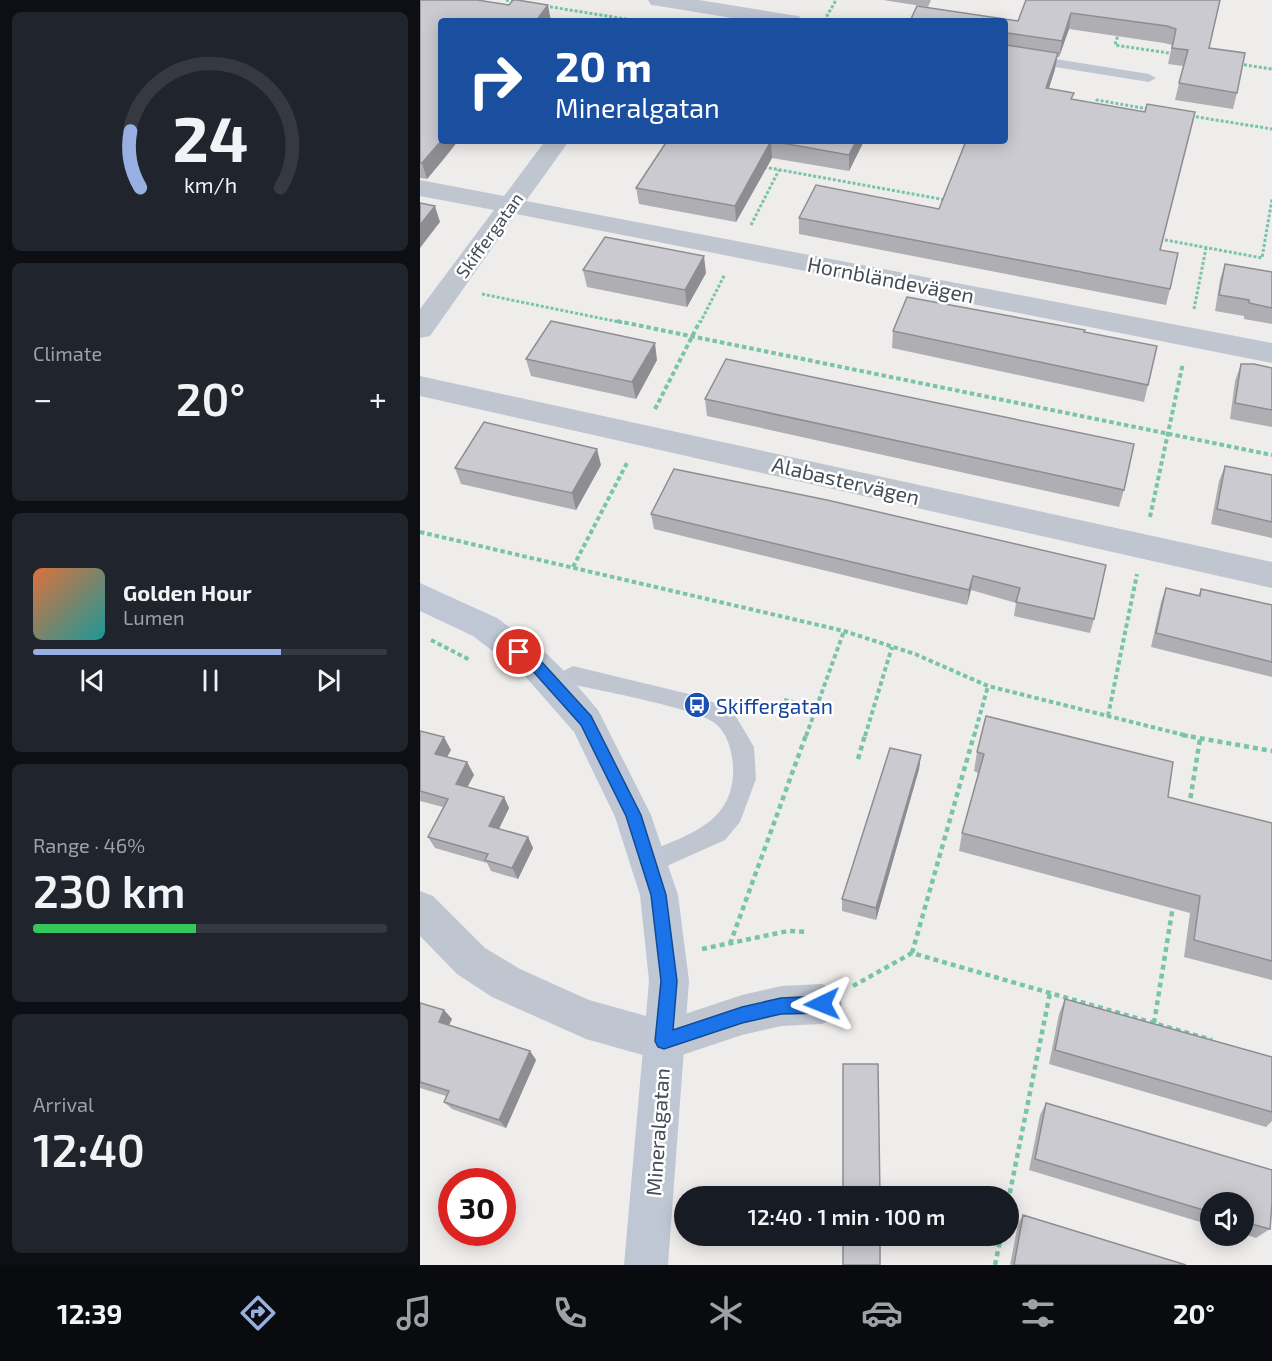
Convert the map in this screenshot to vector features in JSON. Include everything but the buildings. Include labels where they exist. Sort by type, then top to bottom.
[{"type":"street","points":[[654,7],[762,18]]},
{"type":"street","name":"Skiffergatan","points":[[420,329],[555,144]]},
{"type":"street","name":"Hornbländevägen","points":[[420,189],[1272,353]]},
{"type":"street","name":"Alabastervägen","points":[[420,386],[1272,575]]},
{"type":"street","name":"Mineralgatan","points":[[420,596],[485,627],[536,665],[586,721],[633,815],[658,895],[669,981],[646,1265]]},
{"type":"street","points":[[420,909],[471,961],[506,983],[585,1018],[664,1041],[771,1008],[822,1004]]},
{"type":"lane","points":[[1008,55],[1149,78]]},
{"type":"lane","points":[[556,686],[573,675],[697,705],[724,717],[743,747],[745,780],[732,815],[717,832],[649,863]]},
{"type":"path","points":[[506,0],[517,2]]},
{"type":"path","points":[[826,18],[836,0]]},
{"type":"path","points":[[539,5],[654,7]]},
{"type":"path","points":[[1122,22],[1115,45],[1179,55]]},
{"type":"path","points":[[1237,64],[1272,69]]},
{"type":"path","points":[[1093,111],[1097,100],[1152,109]]},
{"type":"path","points":[[1185,115],[1272,129]]},
{"type":"path","points":[[756,166],[954,202]]},
{"type":"path","points":[[573,567],[779,170]]},
{"type":"path","points":[[1149,237],[1263,258],[1272,199]]},
{"type":"path","points":[[1108,716],[1206,248]]},
{"type":"path","points":[[450,288],[1272,455]]},
{"type":"path","points":[[420,532],[844,631],[892,647],[988,686],[1200,739],[1272,751]]},
{"type":"path","points":[[730,944],[844,631]]},
{"type":"path","points":[[430,639],[478,663]]},
{"type":"path","points":[[858,759],[892,647]]},
{"type":"path","points":[[822,1004],[912,952],[988,686]]},
{"type":"path","points":[[784,700],[816,707]]},
{"type":"path","points":[[1189,810],[1200,739]]},
{"type":"path","points":[[1154,1023],[1173,905]]},
{"type":"path","points":[[665,956],[788,931],[808,932]]},
{"type":"path","points":[[912,952],[1218,1042]]},
{"type":"path","points":[[1011,1186],[1050,993]]},
{"type":"path","points":[[995,1265],[999,1246]]},
{"type":"place","name":"Skiffergatan","points":[[697,705]]},
{"type":"route","points":[[519,652],[536,665],[586,721],[633,815],[658,895],[669,981],[664,1041],[742,1015],[781,1006],[822,1004]]}]
